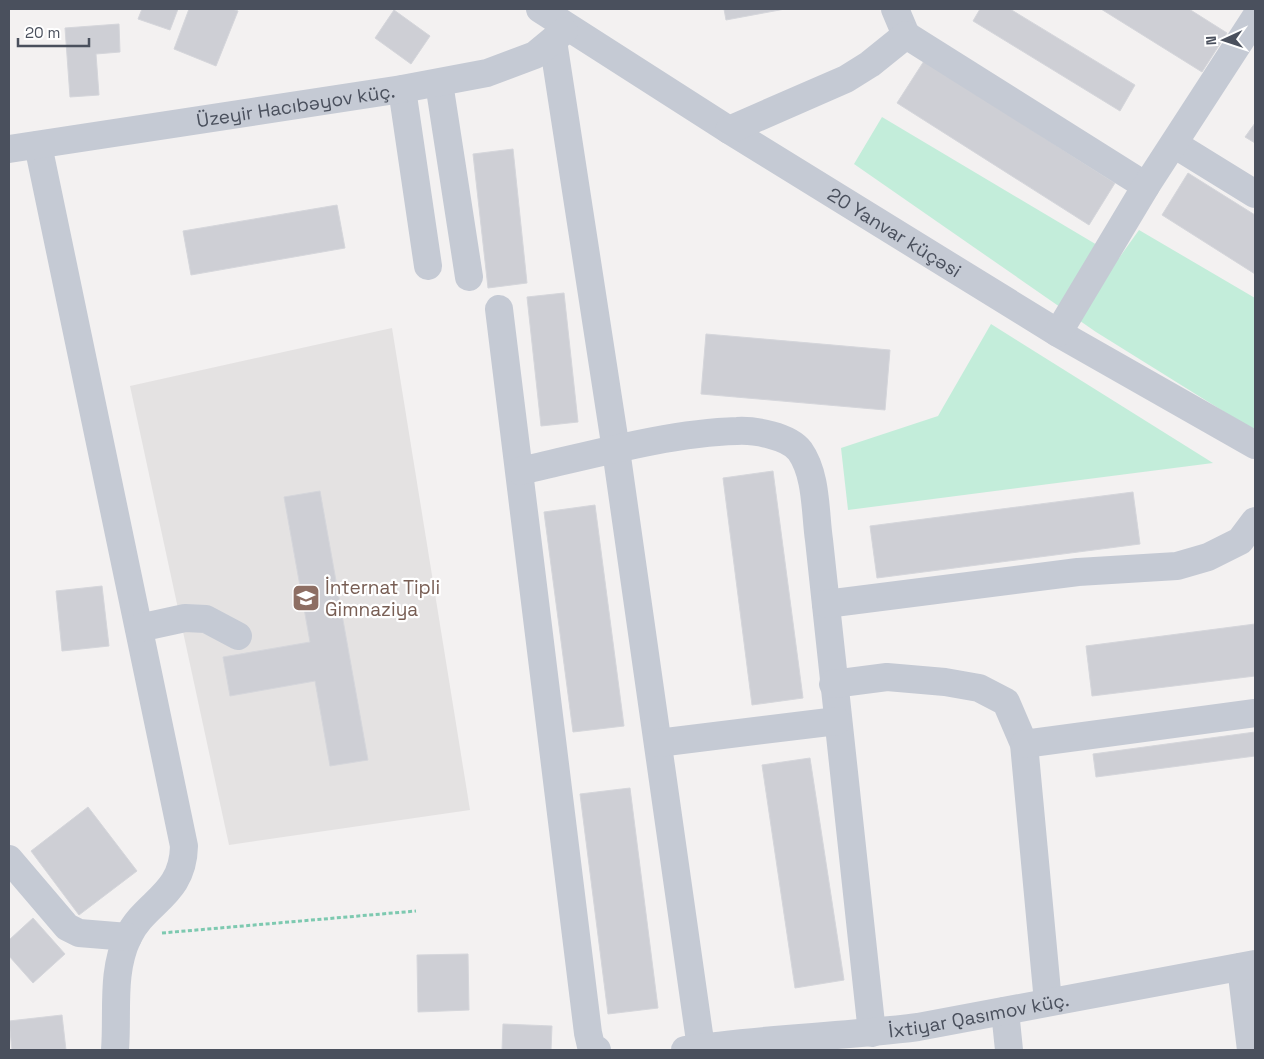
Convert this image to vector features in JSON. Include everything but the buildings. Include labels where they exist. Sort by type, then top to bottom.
[{"type":"street","name":"20 Yanvar küçəsi","points":[[542,9],[561,34],[730,130],[1058,333],[1255,445]]},
{"type":"street","points":[[895,9],[906,35],[1146,186]]},
{"type":"street","points":[[1058,333],[1146,186],[1255,18]]},
{"type":"street","points":[[561,34],[616,450],[658,743],[693,1049]]},
{"type":"street","name":"Üzeyir Hacıbəyov küç.","points":[[9,149],[439,82],[508,66],[534,55],[561,34]]},
{"type":"street","points":[[730,130],[846,79],[870,64],[906,35]]},
{"type":"street","points":[[439,82],[468,277]]},
{"type":"street","points":[[402,89],[428,266]]},
{"type":"street","points":[[1174,144],[1255,194]]},
{"type":"street","points":[[38,145],[177,808],[184,856],[180,872],[128,937],[117,970],[115,1050]]},
{"type":"street","points":[[499,309],[588,1032],[591,1046],[597,1050]]},
{"type":"street","points":[[520,471],[695,434],[739,430],[776,436],[800,450],[810,473],[872,1033]]},
{"type":"street","points":[[826,604],[1078,572],[1177,566],[1208,557],[1240,541],[1255,521]]},
{"type":"street","points":[[139,628],[186,618],[206,619],[238,636]]},
{"type":"street","points":[[833,684],[887,677],[979,688],[1006,702],[1024,744],[1048,1002]]},
{"type":"street","points":[[1024,744],[1255,713]]},
{"type":"street","points":[[658,743],[837,722]]},
{"type":"street","points":[[9,859],[67,927],[79,933],[128,937]]},
{"type":"street","points":[[1248,965],[1251,1050]]},
{"type":"street","name":"İxtiyar Qasımov küç.","points":[[693,1049],[735,1047],[872,1033],[1004,1011],[1248,965]]},
{"type":"street","points":[[1004,1011],[1010,1050]]},
{"type":"path","points":[[128,937],[416,911]]},
{"type":"shaded area","name":"İnternat Tipli Gimnaziya","points":[[392,328],[470,810],[229,845],[130,386]]},
{"type":"green space","points":[[882,117],[1119,258],[1139,230],[1255,298],[1255,431],[1096,332],[854,164]]},
{"type":"green space","points":[[991,324],[1213,463],[848,510],[841,448],[938,416]]},
{"type":"place","name":"İnternat Tipli Gimnaziya","points":[[306,598]]}]
